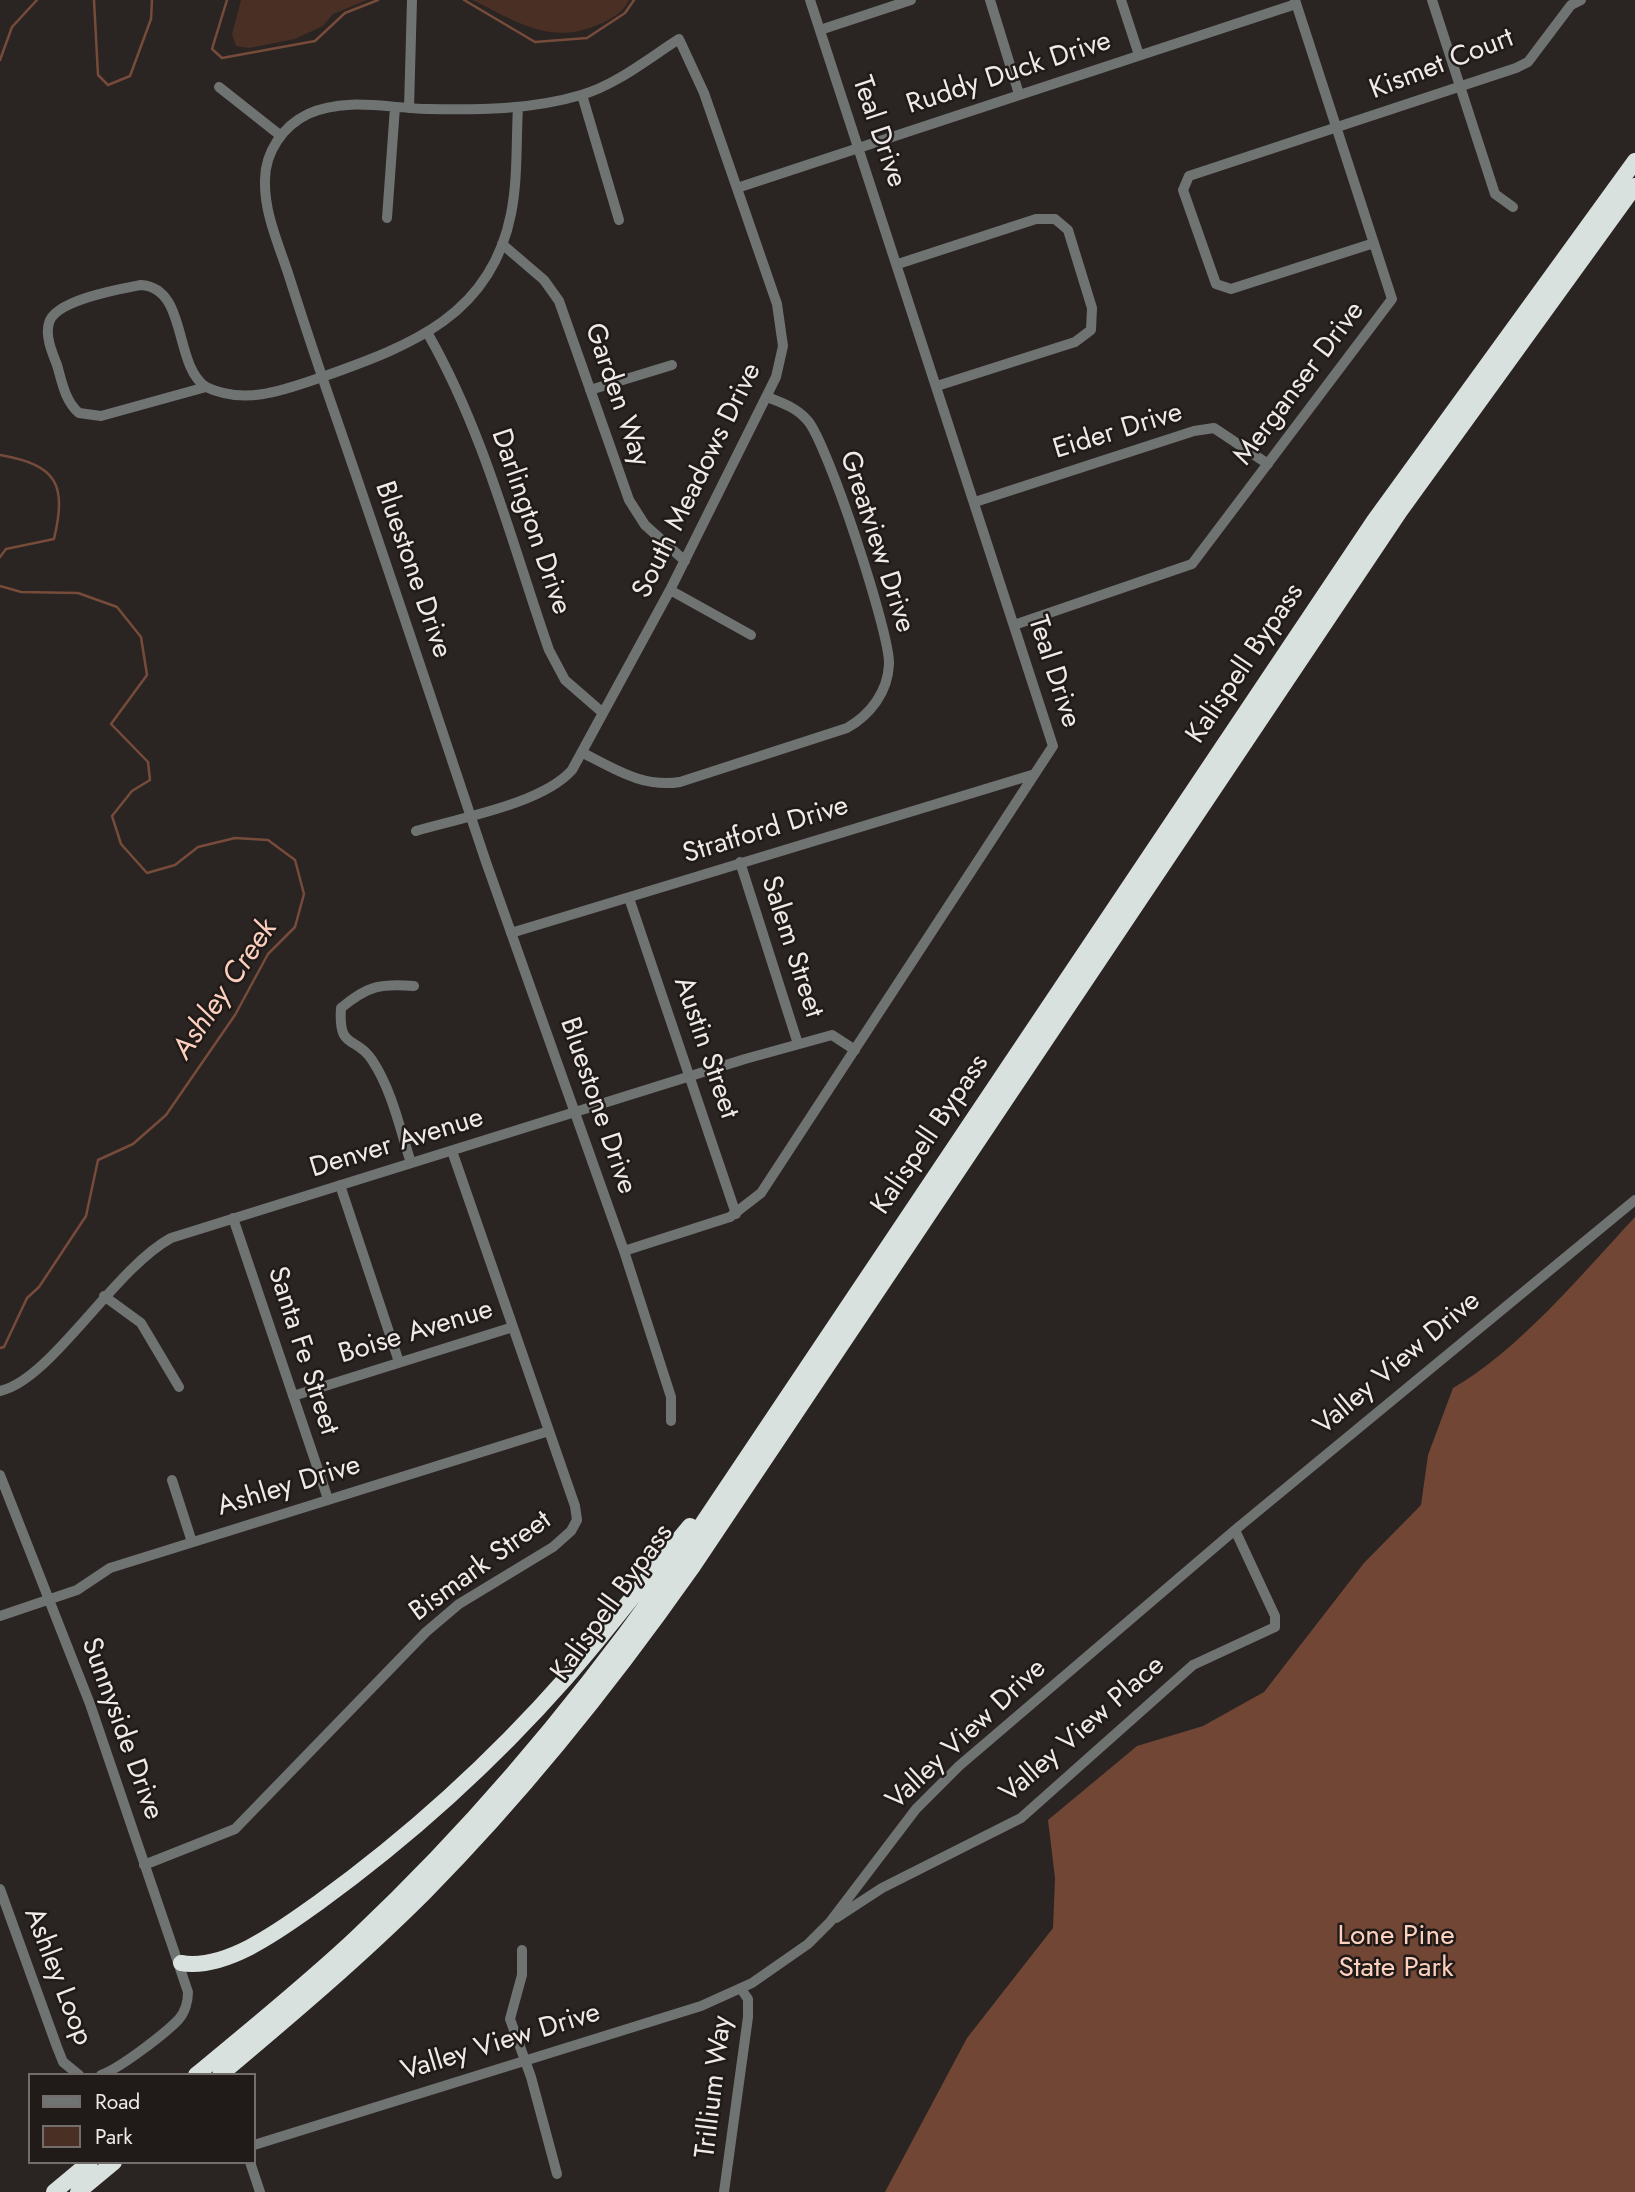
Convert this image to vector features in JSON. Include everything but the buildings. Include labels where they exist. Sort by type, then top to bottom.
[{"type":"highway","name":"Kalispell Bypass","points":[[198,2073],[355,1938],[493,1798],[609,1657],[732,1480],[1374,521],[1635,161]]},
{"type":"highway","name":"Kalispell Bypass","points":[[222,2073],[316,1994],[433,1883],[512,1799],[608,1684],[698,1558],[1400,511],[1635,186]]},
{"type":"highway","points":[[181,1963],[201,1964],[223,1958],[279,1930],[358,1872],[438,1807],[551,1695],[732,1480]]},
{"type":"highway","points":[[72,2186],[88,2164]]},
{"type":"highway","points":[[52,2192],[72,2186],[110,2164]]},
{"type":"street","points":[[409,108],[412,0]]},
{"type":"street","name":"Teal Drive","points":[[624,1251],[736,1214],[771,1181],[1053,746],[810,0]]},
{"type":"street","points":[[820,30],[911,0]]},
{"type":"street","points":[[990,0],[1020,94]]},
{"type":"street","points":[[1121,0],[1139,55]]},
{"type":"street","points":[[1432,0],[1495,194],[1513,207]]},
{"type":"street","name":"Kismet Court","points":[[1374,243],[1231,289],[1216,284],[1183,190],[1189,176],[1528,62],[1571,5],[1581,0]]},
{"type":"street","name":"Ruddy Duck Drive","points":[[737,188],[1296,2]]},
{"type":"street","name":"Merganser Drive","points":[[1014,625],[1192,564],[1392,299],[1296,2]]},
{"type":"street","name":"South Meadows Drive","points":[[416,831],[554,786],[566,777],[583,753],[685,561],[767,397],[782,357],[782,325],[704,93],[679,39],[615,80],[582,95]]},
{"type":"street","points":[[219,87],[281,135],[298,120],[323,109],[350,105],[409,108],[518,107],[582,95],[619,220]]},
{"type":"street","points":[[387,218],[395,107]]},
{"type":"street","points":[[206,387],[101,416],[79,413],[69,402],[52,350],[48,328],[52,315],[62,306],[134,286],[155,288],[169,304],[192,371],[206,387],[225,394],[253,396],[380,356],[428,334],[445,323],[473,295],[502,244],[514,194],[518,107]]},
{"type":"street","name":"Bluestone Drive","points":[[281,135],[267,163],[266,201],[470,815],[624,1251],[671,1397],[671,1421]]},
{"type":"street","points":[[898,264],[1036,219],[1055,219],[1068,230],[1092,308],[1093,325],[1088,334],[1075,342],[937,386]]},
{"type":"street","name":"Garden Way","points":[[502,244],[544,280],[559,301],[633,509],[645,525],[685,561]]},
{"type":"street","name":"Darlington Drive","points":[[428,334],[474,426],[549,650],[565,680],[603,713]]},
{"type":"street","points":[[590,390],[672,365]]},
{"type":"street","name":"Greatview Drive","points":[[583,753],[641,780],[660,784],[680,782],[828,736],[856,723],[877,700],[887,674],[886,639],[833,478],[807,419],[795,409],[767,397]]},
{"type":"street","name":"Eider Drive","points":[[975,502],[1214,428],[1268,464]]},
{"type":"street","points":[[670,590],[751,635]]},
{"type":"street","name":"Stratford Drive","points":[[511,933],[1035,774]]},
{"type":"street","name":"Salem Street","points":[[740,862],[798,1044]]},
{"type":"street","name":"Austin Street","points":[[629,898],[736,1214]]},
{"type":"street","points":[[411,1163],[383,1080],[370,1056],[349,1042],[340,1028],[341,1008],[356,996],[386,983],[414,986]]},
{"type":"street","name":"Denver Avenue","points":[[0,1391],[9,1389],[40,1367],[150,1249],[171,1238],[798,1044],[832,1035],[855,1050]]},
{"type":"street","name":"Bismark Street","points":[[144,1865],[235,1829],[426,1632],[459,1604],[553,1547],[571,1531],[577,1520],[575,1506],[452,1151]]},
{"type":"street","points":[[340,1185],[398,1362]]},
{"type":"street","name":"Valley View Drive","points":[[256,2144],[689,2010],[741,1989],[795,1955],[830,1922],[929,1794],[1098,1645],[1635,1200]]},
{"type":"street","name":"Santa Fe Street","points":[[233,1218],[328,1499]]},
{"type":"street","points":[[104,1296],[141,1323],[179,1387]]},
{"type":"street","name":"Boise Avenue","points":[[293,1396],[513,1327]]},
{"type":"street","name":"Ashley Drive","points":[[49,1602],[77,1590],[110,1568],[549,1431]]},
{"type":"street","name":"Sunnyside Drive","points":[[0,1475],[99,1731],[144,1865],[181,1963],[188,2001]]},
{"type":"street","points":[[172,1480],[192,1542]]},
{"type":"street","name":"Valley View Place","points":[[830,1922],[881,1888],[1021,1818],[1193,1665],[1275,1626],[1275,1616],[1235,1530]]},
{"type":"street","points":[[0,1616],[49,1602]]},
{"type":"street","name":"Ashley Loop","points":[[0,1889],[63,2062],[77,2073]]},
{"type":"street","points":[[522,1950],[522,1975],[513,1997],[510,2019],[525,2059],[557,2174]]},
{"type":"street","name":"Trillium Way","points":[[724,2192],[748,2017],[748,1999],[741,1989]]},
{"type":"street","name":"Ashley Loop","points":[[105,2073],[130,2059],[180,2018],[188,2001]]},
{"type":"street","points":[[251,2164],[260,2192]]},
{"type":"green space","points":[[241,0],[367,0],[333,14],[323,26],[295,39],[249,48],[236,46],[232,34]]},
{"type":"green space","points":[[472,0],[629,0],[619,13],[606,21],[578,31],[562,33],[532,28]]},
{"type":"green space","name":"Lone Pine State Park","points":[[1635,1217],[1635,2192],[885,2192],[967,2038],[1053,1928],[1055,1878],[1048,1820],[1137,1746],[1203,1726],[1264,1692],[1364,1563],[1421,1505],[1428,1455],[1453,1388],[1477,1373],[1525,1333]]},
{"type":"waterway","name":"Ashley Creek","points":[[0,60],[12,27],[37,0]]},
{"type":"waterway","name":"Ashley Creek","points":[[94,0],[98,75],[108,85],[130,76],[151,19],[152,0]]},
{"type":"waterway","name":"Ashley Creek","points":[[227,0],[212,49],[222,58],[315,41],[345,13],[378,0]]},
{"type":"waterway","name":"Ashley Creek","points":[[464,0],[535,42],[587,38],[625,13],[634,0]]},
{"type":"waterway","name":"Ashley Creek","points":[[0,455],[19,459],[46,471],[58,491],[59,504],[54,539],[6,549],[0,557]]},
{"type":"waterway","name":"Ashley Creek","points":[[0,586],[21,592],[78,593],[117,607],[141,637],[147,675],[111,724],[148,762],[150,780],[132,791],[112,816],[121,844],[147,873],[175,865],[198,847],[235,838],[268,840],[295,860],[304,894],[295,927],[268,954],[235,1015],[166,1115],[133,1144],[98,1160],[86,1216],[39,1287],[27,1298],[4,1347],[0,1348]]}]
